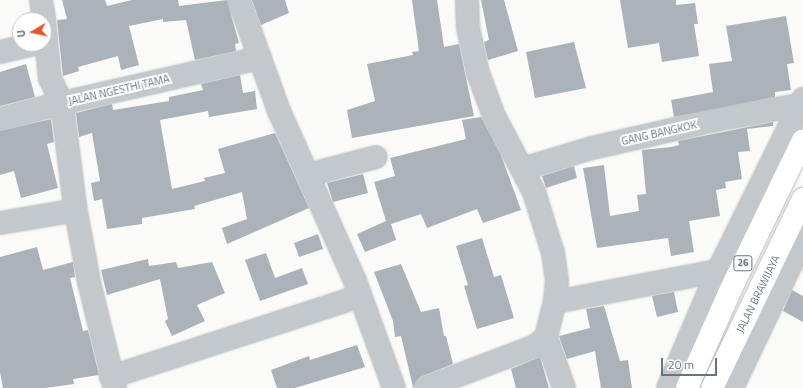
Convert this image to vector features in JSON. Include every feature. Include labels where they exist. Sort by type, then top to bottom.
[{"type":"highway","name":"26","points":[[687,388],[731,289],[803,140]]},
{"type":"highway","name":"JALAN BRAWIJAYA","points":[[712,388],[803,199]]},
{"type":"street","points":[[41,0],[41,12]]},
{"type":"street","points":[[239,0],[279,111],[360,296],[394,388]]},
{"type":"street","points":[[467,0],[469,38],[478,73],[494,116],[534,192],[553,253],[557,280],[555,302],[546,337],[564,388]]},
{"type":"street","points":[[0,52],[12,47]]},
{"type":"street","points":[[0,119],[62,104],[50,78],[45,52]]},
{"type":"street","name":"JALAN NGESTHI TAMA","points":[[113,382],[89,282],[75,206],[62,104],[260,58]]},
{"type":"street","points":[[668,388],[718,272],[801,104]]},
{"type":"street","name":"GANG BANGKOK","points":[[522,168],[584,150],[711,121],[801,104]]},
{"type":"street","points":[[308,175],[376,157]]},
{"type":"street","points":[[0,224],[66,212],[75,206]]},
{"type":"street","points":[[732,388],[802,241]]},
{"type":"street","points":[[555,302],[718,272]]},
{"type":"street","points":[[113,382],[360,296]]},
{"type":"street","points":[[425,388],[535,346],[546,337]]},
{"type":"building","points":[[62,0],[105,0],[107,6],[132,0],[178,0],[179,6],[227,0],[239,43],[235,44],[236,51],[195,60],[186,20],[163,22],[163,19],[129,26],[139,65],[121,70],[118,56],[78,67],[79,71],[63,76],[57,20],[67,19]]},
{"type":"building","points":[[252,0],[285,0],[289,13],[261,25]]},
{"type":"building","points":[[412,0],[437,0],[444,47],[459,44],[474,116],[352,138],[347,110],[375,101],[367,64],[413,55],[412,52],[419,51]]},
{"type":"building","points":[[481,0],[504,0],[518,51],[488,60],[484,42],[489,40]]},
{"type":"building","points":[[620,0],[676,0],[676,5],[695,3],[698,24],[694,24],[699,56],[662,62],[659,43],[628,48]]},
{"type":"building","points":[[786,16],[794,63],[787,64],[791,90],[775,92],[775,97],[674,117],[671,100],[713,92],[709,64],[732,61],[726,26]]},
{"type":"building","points":[[574,42],[586,88],[535,98],[526,52]]},
{"type":"building","points":[[26,64],[35,97],[0,106],[0,72]]},
{"type":"building","points":[[240,75],[243,93],[255,91],[257,109],[209,117],[208,111],[160,120],[172,189],[205,181],[204,178],[225,173],[218,149],[275,133],[309,208],[227,244],[222,228],[247,219],[242,192],[194,206],[195,209],[142,218],[142,224],[107,229],[102,199],[94,201],[91,183],[100,181],[92,133],[79,137],[76,113],[112,104],[113,110],[169,101],[169,97],[203,90],[201,84]]},
{"type":"building","points":[[481,117],[501,155],[521,210],[483,223],[477,209],[427,228],[421,214],[391,224],[396,240],[365,252],[357,234],[386,221],[374,182],[395,176],[390,158],[466,139],[462,120]]},
{"type":"building","points":[[51,119],[54,142],[47,144],[58,188],[21,198],[14,171],[0,175],[0,131]]},
{"type":"building","points":[[773,122],[773,126],[747,129],[750,151],[738,152],[742,179],[725,182],[726,188],[716,190],[720,216],[689,221],[694,252],[671,256],[668,238],[597,248],[583,168],[604,165],[610,216],[639,211],[637,195],[646,194],[642,150],[671,147],[679,145],[678,141]]},
{"type":"building","points":[[574,166],[577,178],[546,188],[542,176]]},
{"type":"building","points":[[363,174],[368,193],[333,202],[327,183]]},
{"type":"building","points":[[318,234],[323,249],[299,257],[294,243]]},
{"type":"building","points":[[482,238],[494,277],[501,275],[514,318],[477,329],[464,286],[468,285],[456,246]]},
{"type":"building","points":[[37,247],[43,270],[73,262],[75,277],[70,278],[83,331],[88,330],[99,375],[73,379],[74,384],[45,388],[3,388],[0,372],[0,257]]},
{"type":"building","points":[[266,253],[275,278],[302,268],[308,284],[260,301],[245,260]]},
{"type":"building","points":[[148,259],[149,266],[176,262],[178,268],[212,262],[225,293],[197,305],[205,321],[172,336],[165,321],[168,319],[160,279],[107,295],[101,270]]},
{"type":"building","points":[[401,264],[421,312],[439,308],[444,336],[446,336],[453,364],[420,377],[413,387],[401,336],[395,337],[393,321],[374,272]]},
{"type":"building","points":[[792,290],[803,296],[803,322],[783,311]]},
{"type":"building","points":[[674,292],[678,312],[657,317],[652,296]]},
{"type":"building","points":[[604,306],[620,361],[628,360],[632,388],[601,388],[595,351],[567,359],[559,336],[590,328],[586,309]]},
{"type":"building","points":[[357,345],[365,367],[295,388],[277,388],[271,370],[309,356],[310,360]]},
{"type":"building","points":[[540,357],[549,388],[516,388],[511,369]]}]
